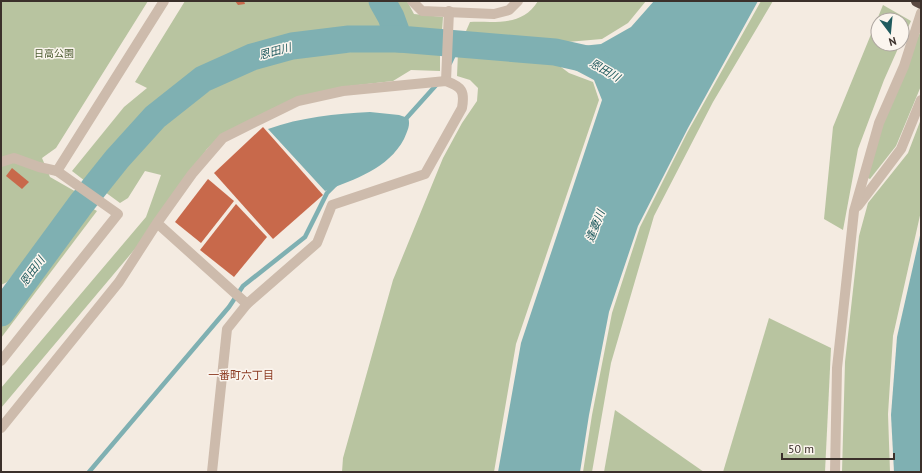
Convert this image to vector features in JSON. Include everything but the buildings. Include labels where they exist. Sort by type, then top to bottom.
[{"type":"street","points":[[57,171],[155,13],[164,1]]},
{"type":"street","points":[[412,1],[422,11],[494,14],[509,10],[518,1]]},
{"type":"street","points":[[834,472],[837,368],[854,211],[879,123],[904,66],[920,5]]},
{"type":"street","points":[[446,81],[449,11]]},
{"type":"street","points":[[1,428],[119,282],[157,223],[192,174],[223,138],[298,101],[343,91],[446,81],[456,85],[462,92],[464,98],[462,108],[425,174],[332,205],[317,243],[245,303],[227,329],[212,472]]},
{"type":"street","points":[[854,211],[901,149],[921,100]]},
{"type":"street","points":[[1,162],[14,158],[38,167],[57,171],[118,214],[1,361]]},
{"type":"street","points":[[157,223],[245,303]]},
{"type":"green space","name":"日高公園","points":[[1,1],[148,1],[56,148],[42,158],[50,177],[78,193],[7,282],[1,285]]},
{"type":"green space","points":[[185,1],[376,1],[391,30],[333,29],[304,33],[275,39],[222,59],[173,89],[151,107],[117,140],[85,181],[72,171],[124,107],[147,88],[135,82]]},
{"type":"green space","points":[[391,1],[407,1],[414,14],[443,17],[442,31],[422,31],[410,27],[401,18]]},
{"type":"green space","points":[[538,1],[646,1],[628,23],[602,39],[544,44],[463,38],[470,22],[499,22],[516,19],[532,9]]},
{"type":"green space","points":[[761,1],[773,1],[713,102],[654,216],[611,363],[592,472],[583,472],[592,415],[612,313],[640,227],[687,133]]},
{"type":"green space","points":[[883,5],[895,12],[880,12]]},
{"type":"green space","points":[[921,30],[921,86],[896,146],[870,179],[866,177],[882,121]]},
{"type":"green space","points":[[870,37],[870,52],[896,52],[884,80],[858,149],[843,230],[824,219],[833,127]]},
{"type":"green space","points":[[389,51],[440,54],[440,71],[411,70],[393,81],[341,87],[221,136],[207,149],[145,237],[1,408],[1,388],[146,217],[161,175],[145,171],[128,198],[120,203],[105,192],[144,145],[177,114],[204,94],[231,79],[259,68],[288,60],[320,55]]},
{"type":"green space","points":[[458,52],[549,58],[569,73],[593,82],[599,100],[516,344],[494,472],[342,472],[343,458],[393,280],[443,158],[462,123],[477,101],[478,88],[470,80],[457,76]]},
{"type":"green space","points":[[921,119],[921,211],[893,336],[888,414],[890,472],[842,472],[845,362],[859,236],[868,203],[908,153]]},
{"type":"green space","points":[[88,206],[97,211],[1,338],[1,325]]},
{"type":"green space","points":[[769,318],[831,348],[825,472],[723,472]]},
{"type":"green space","points":[[615,410],[704,472],[604,472]]},
{"type":"water","name":"逢妻川","points":[[654,1],[758,1],[688,128],[638,226],[609,312],[589,415],[580,472],[498,472],[521,343],[602,100],[594,80],[558,61],[562,48],[601,44],[631,27]]},
{"type":"water","points":[[370,112],[399,115],[408,118],[409,125],[404,139],[389,158],[370,172],[325,191],[268,129],[318,117]]},
{"type":"water","points":[[921,231],[921,472],[894,472],[891,415],[897,337]]},
{"type":"waterway","points":[[382,1],[391,17],[399,39]]},
{"type":"waterway","name":"恩田川","points":[[1,313],[81,204],[117,159],[155,117],[203,79],[252,57],[292,46],[349,39],[399,39],[555,52],[595,61]]},
{"type":"waterway","points":[[450,63],[459,44]]},
{"type":"waterway","points":[[403,122],[438,83]]},
{"type":"waterway","points":[[89,472],[229,307],[243,286],[305,237],[327,193],[336,184]]},
{"type":"district","name":"一番町六丁目","points":[[241,375]]}]
